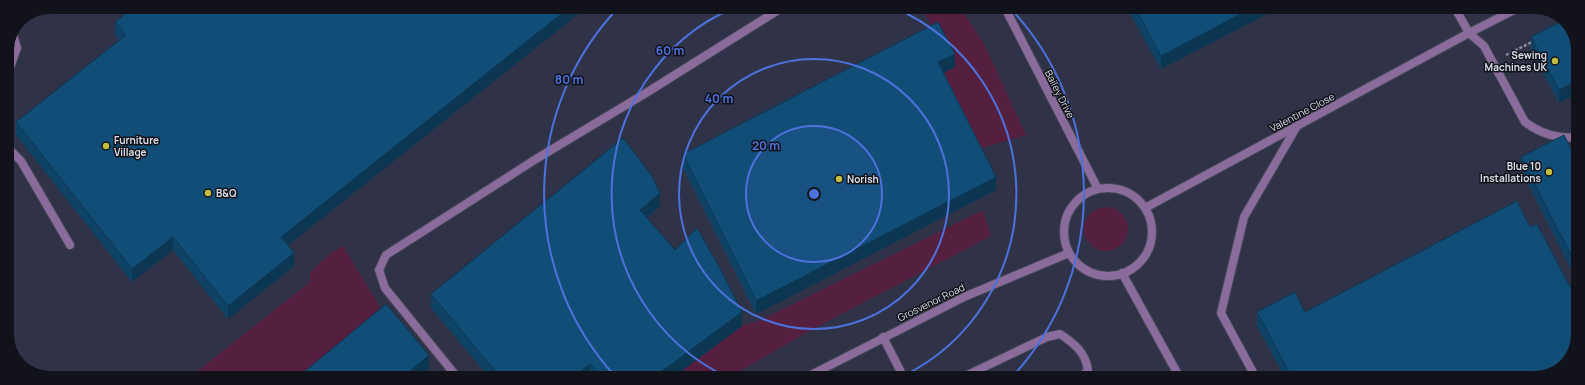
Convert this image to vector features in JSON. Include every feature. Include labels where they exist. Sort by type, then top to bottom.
[{"type":"street","points":[[452,371],[385,288],[379,270],[386,255],[536,159],[646,93],[772,14]]},
{"type":"street","name":"Bailey Drive","points":[[1008,14],[1098,189]]},
{"type":"street","points":[[1458,14],[1469,33],[1484,46],[1525,122],[1537,131],[1553,137],[1571,137]]},
{"type":"street","name":"Valentine Close","points":[[1145,208],[1506,14]]},
{"type":"street","points":[[14,54],[16,48],[15,43]]},
{"type":"street","points":[[1252,371],[1221,313],[1244,217],[1297,126]]},
{"type":"street","points":[[14,154],[21,161],[70,246]]},
{"type":"street","points":[[1112,188],[1125,191],[1136,198],[1145,208],[1150,220],[1152,233],[1149,246],[1143,258],[1134,267],[1122,274],[1104,275],[1086,271],[1076,263],[1069,253],[1064,240],[1064,227],[1067,214],[1075,202],[1084,194],[1098,189],[1112,188]]},
{"type":"street","name":"Grosvenor Road","points":[[818,371],[964,297],[1069,253]]},
{"type":"street","points":[[1122,274],[1176,371]]},
{"type":"street","points":[[975,371],[1046,336],[1060,334],[1070,340],[1086,358],[1087,371]]},
{"type":"street","points":[[883,337],[900,371]]},
{"type":"path","points":[[1493,62],[1541,38]]},
{"type":"shaded area","points":[[50,14],[1542,15],[1557,21],[1562,26],[1570,40],[1571,47],[1571,335],[1569,347],[1566,353],[1547,369],[1540,371],[50,371],[38,369],[28,364],[23,359],[17,349],[14,338],[15,43],[24,24],[36,17]]},
{"type":"shaded area","points":[[925,14],[965,14],[985,46],[1026,135],[975,150],[938,75],[954,67]]},
{"type":"shaded area","points":[[1106,207],[1118,211],[1124,217],[1128,229],[1124,241],[1118,247],[1106,251],[1094,247],[1088,241],[1084,229],[1088,217],[1094,211]]},
{"type":"shaded area","points":[[983,210],[991,236],[811,330],[740,371],[680,371],[742,326],[759,321]]},
{"type":"shaded area","points":[[343,246],[386,317],[321,371],[198,371],[310,282],[310,272],[332,252]]},
{"type":"building","name":"B&Q","points":[[125,14],[561,14],[281,237],[294,253],[228,306],[173,237],[132,269],[16,122],[126,35],[115,22]]},
{"type":"building","points":[[1138,14],[1241,14],[1161,56]]},
{"type":"building","name":"Norish","points":[[938,22],[955,54],[938,62],[996,177],[756,301],[683,154]]},
{"type":"building","name":"Sewing Machines UK","points":[[1559,23],[1562,26],[1570,40],[1571,84],[1559,90],[1531,37]]},
{"type":"building","points":[[1564,135],[1571,149],[1571,255],[1521,157]]},
{"type":"building","points":[[623,138],[652,176],[660,193],[640,210],[675,250],[697,228],[721,270],[742,312],[662,371],[596,371],[590,364],[581,371],[495,371],[431,294]]},
{"type":"building","points":[[1517,201],[1530,227],[1537,224],[1571,289],[1571,335],[1569,347],[1562,359],[1557,364],[1540,371],[1288,371],[1257,312],[1295,292],[1305,312]]},
{"type":"building","points":[[386,304],[429,355],[410,371],[305,371]]},
{"type":"place","name":"Sewing Machines UK","points":[[1555,61]]},
{"type":"place","name":"Furniture Village","points":[[106,146]]},
{"type":"place","name":"Blue 10 Installations","points":[[1549,172]]},
{"type":"place","name":"Norish","points":[[839,179]]},
{"type":"place","name":"B&Q","points":[[208,193]]}]
